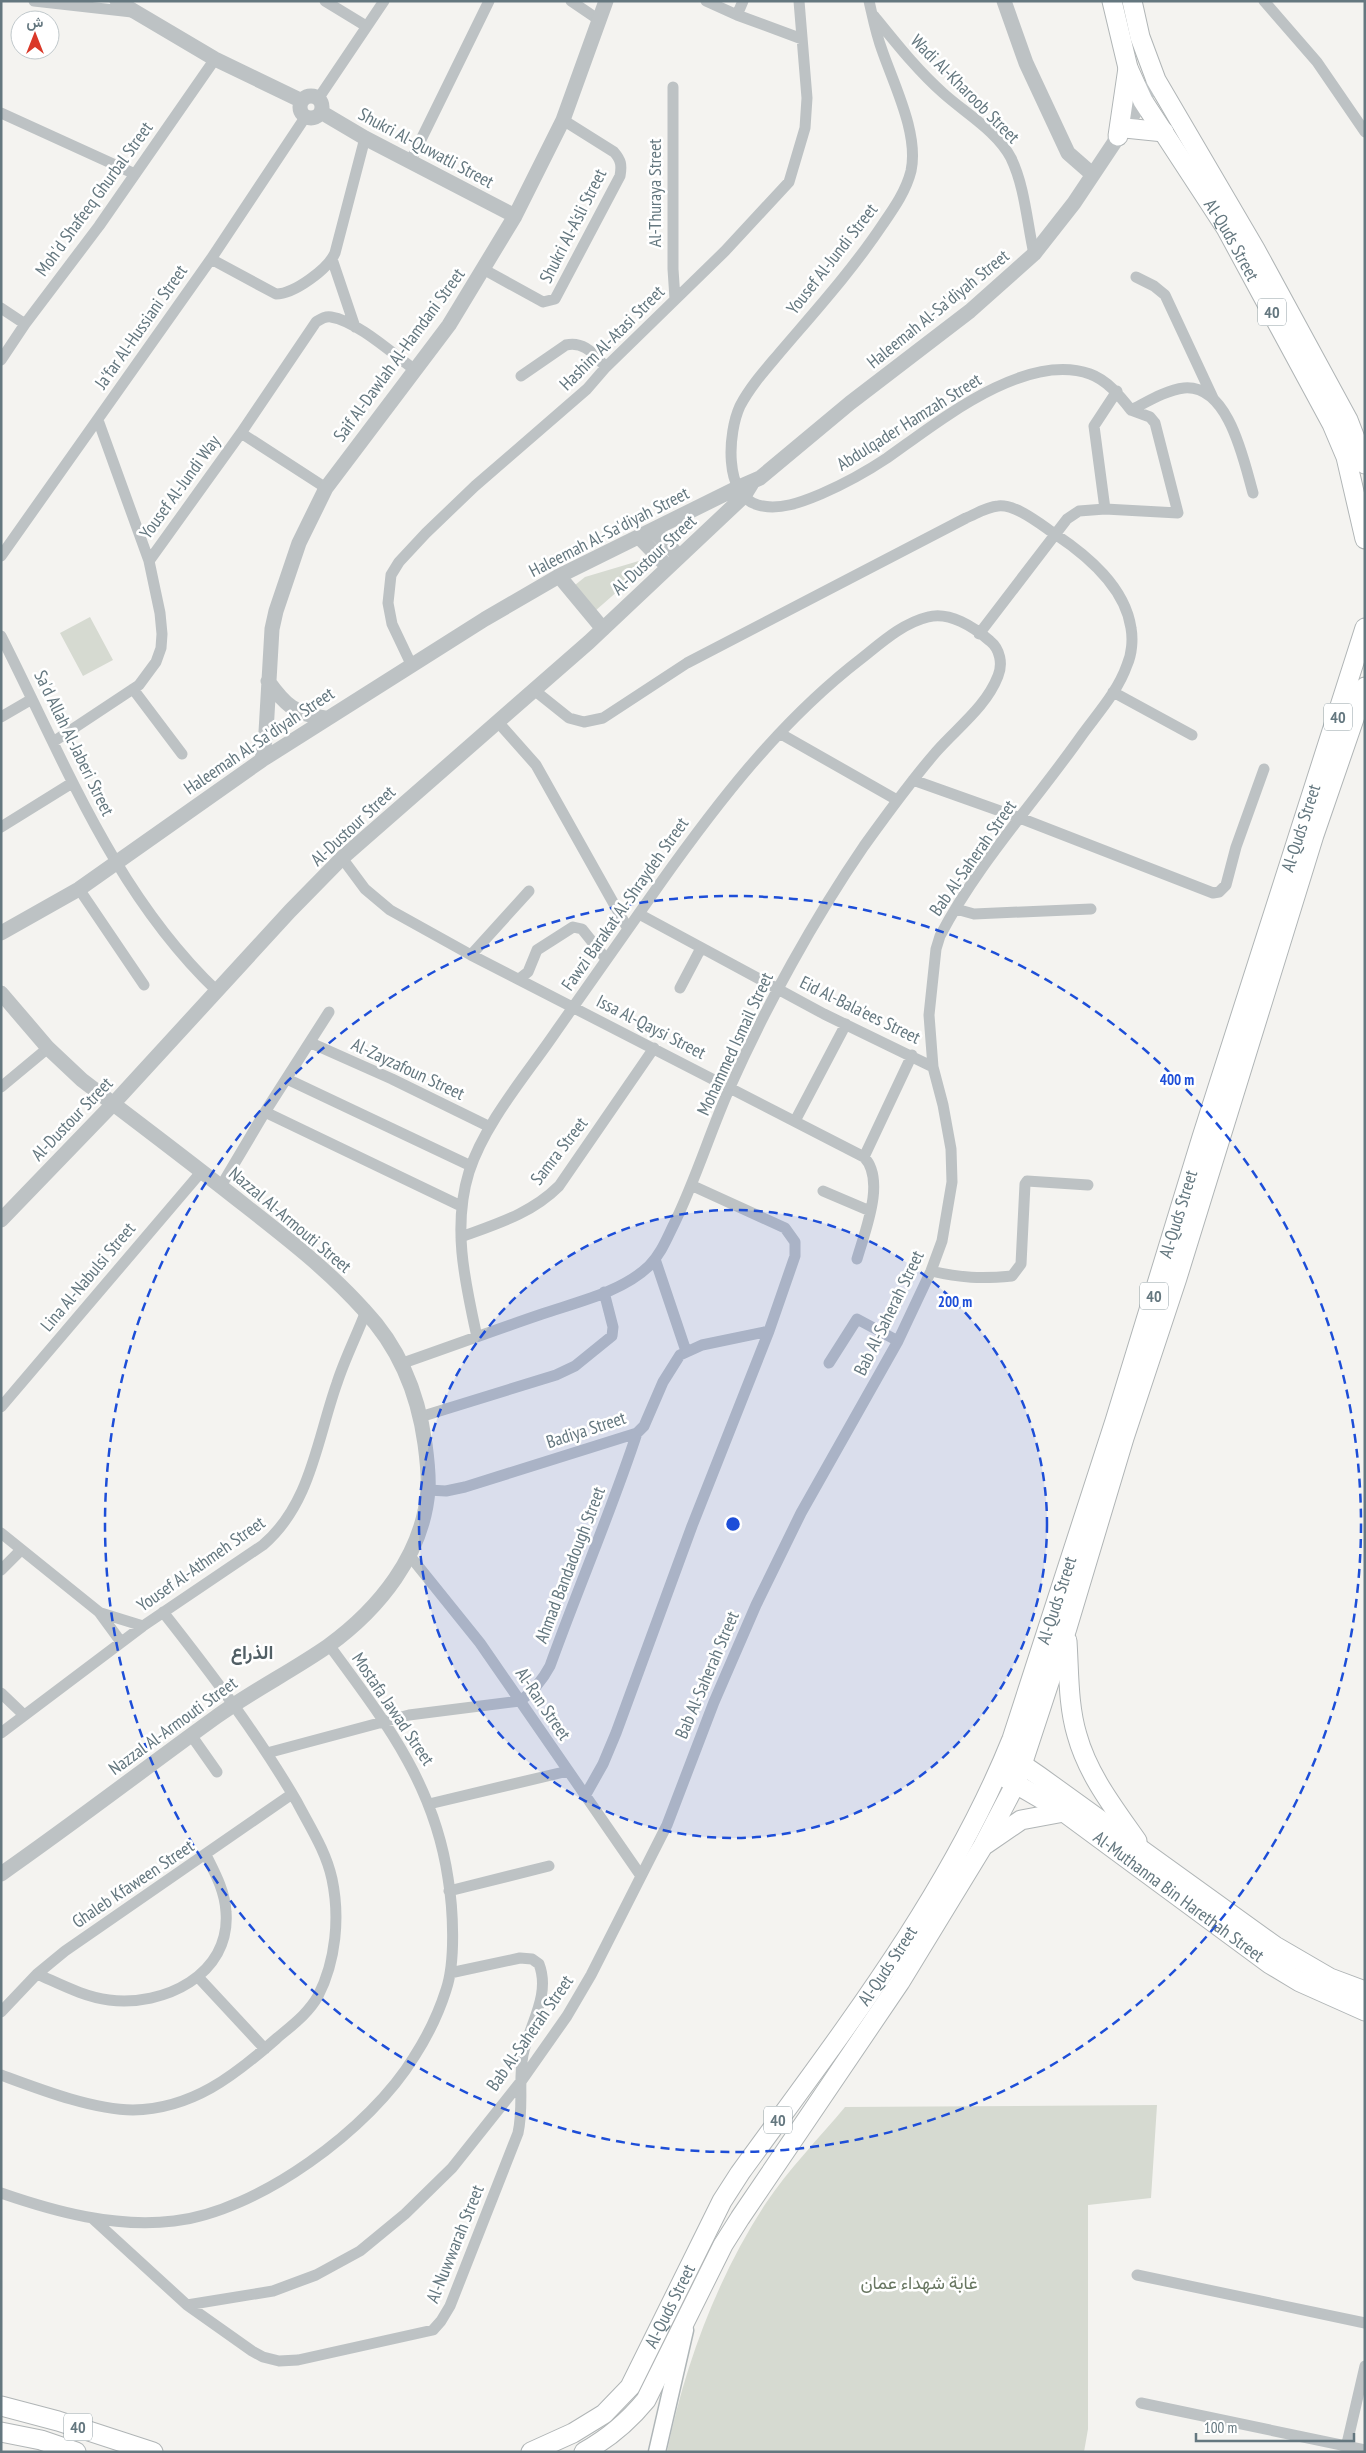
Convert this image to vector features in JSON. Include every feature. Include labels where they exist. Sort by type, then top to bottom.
[{"type":"highway","name":"Al-Quds Street","points":[[1112,1],[1128,68],[1143,101],[1226,228],[1332,424],[1346,457],[1365,539]]},
{"type":"highway","name":"Al-Quds Street","points":[[1132,1],[1140,37],[1156,80],[1255,249],[1348,420],[1365,464]]},
{"type":"highway","points":[[1128,68],[1122,132],[1164,132]]},
{"type":"highway","name":"Al-Quds Street","points":[[531,2452],[573,2434],[604,2414],[630,2387],[722,2201],[740,2173],[880,1979],[968,1836],[1000,1767],[1115,1421],[1202,1138],[1365,628]]},
{"type":"highway","name":"Al-Quds Street","points":[[584,2452],[602,2442],[628,2422],[646,2400],[723,2245],[753,2196],[900,1982],[983,1846],[1016,1782],[1067,1628],[1124,1438],[1177,1278],[1314,834],[1365,687]]},
{"type":"highway","points":[[1067,1628],[1070,1687],[1077,1735],[1088,1765],[1108,1800],[1148,1856]]},
{"type":"highway","name":"Al-Muthanna Bin Harethah Street","points":[[1000,1767],[1023,1765],[1275,1946],[1330,1978],[1365,1991]]},
{"type":"highway","name":"Al-Muthanna Bin Harethah Street","points":[[1000,1767],[1016,1782],[1064,1812],[1270,1964],[1318,1991],[1365,2011]]},
{"type":"highway","points":[[983,1846],[1021,1820],[1064,1812]]},
{"type":"highway","name":"40","points":[[1,2406],[110,2445],[143,2450]]},
{"type":"highway","name":"40","points":[[1,2432],[41,2440],[76,2452]]},
{"type":"main road","points":[[657,2452],[689,2314]]},
{"type":"street","points":[[34,1],[136,13]]},
{"type":"street","points":[[117,1],[215,59],[302,101]]},
{"type":"street","points":[[325,1],[366,26]]},
{"type":"street","points":[[302,101],[301,109],[306,116],[314,117],[366,26],[384,1]]},
{"type":"street","points":[[410,162],[489,1]]},
{"type":"street","points":[[571,1],[599,20]]},
{"type":"street","name":"Saif Al-Dawlah Al-Hamdani Street","points":[[262,760],[266,732],[272,629],[276,611],[299,543],[326,488],[449,324],[515,216],[563,120],[606,1]]},
{"type":"street","points":[[706,1],[737,15],[802,38]]},
{"type":"street","points":[[737,15],[743,1]]},
{"type":"street","name":"Hashim Al-Atasi Street","points":[[411,664],[392,624],[388,603],[391,576],[399,562],[475,486],[566,409],[606,366],[725,251],[789,182],[805,128],[806,98],[799,1]]},
{"type":"street","name":"Yousef Al-Jundi Street","points":[[744,489],[731,456],[733,434],[739,408],[760,376],[868,247],[902,195],[912,169],[912,144],[907,120],[869,1]]},
{"type":"street","points":[[1004,1],[1026,63],[1068,153],[1092,174]]},
{"type":"street","points":[[1264,1],[1317,62],[1365,132]]},
{"type":"street","name":"Wadi Al-Kharoob Street","points":[[872,13],[905,56],[942,93],[990,133],[1006,151],[1015,169],[1034,254]]},
{"type":"street","name":"Moh'd Shafeeq Ghurbal Street","points":[[1,360],[25,324],[99,226],[215,59]]},
{"type":"street","name":"Haleemah Al-Sa'diyah Street","points":[[1,933],[79,889],[262,760],[411,664],[559,576],[744,489],[850,402],[970,311],[1034,254],[1065,215],[1156,80]]},
{"type":"street","name":"Al-Thuraya Street","points":[[673,87],[674,299]]},
{"type":"street","points":[[302,101],[312,96],[320,105]]},
{"type":"street","name":"Shukri Al-Quwatli Street","points":[[320,105],[364,138],[515,216]]},
{"type":"street","points":[[1,113],[134,174]]},
{"type":"street","name":"Ja'far Al-Hussiani Street","points":[[1,556],[211,259],[306,116]]},
{"type":"street","name":"Shukri Al-A'sli Street","points":[[483,269],[543,302],[555,299],[569,273],[620,176],[622,166],[614,152],[563,120]]},
{"type":"street","points":[[211,259],[276,294],[291,291],[324,268],[332,259],[364,138]]},
{"type":"street","points":[[332,259],[355,327]]},
{"type":"street","points":[[1136,277],[1154,286],[1165,295],[1214,400],[1229,419],[1253,493]]},
{"type":"street","points":[[1,308],[25,324]]},
{"type":"street","name":"Yousef Al-Jundi Way","points":[[149,561],[316,322],[322,318],[332,317],[355,327],[415,370]]},
{"type":"street","points":[[521,376],[566,345],[573,344],[587,348],[606,366]]},
{"type":"street","name":"Abdulqader Hamzah Street","points":[[744,489],[750,502],[767,507],[800,503],[868,471],[966,403],[996,388],[1036,373],[1061,370],[1091,374],[1117,391]]},
{"type":"street","points":[[1131,410],[1173,390],[1185,388],[1199,390],[1214,400]]},
{"type":"street","points":[[980,634],[1055,534],[1067,519],[1077,512],[1105,509],[1178,513],[1155,423],[1150,417],[1131,410],[1117,391],[1094,426],[1105,509]]},
{"type":"street","points":[[53,742],[133,689],[149,673],[161,648],[160,613],[149,561],[98,420]]},
{"type":"street","points":[[240,433],[326,488]]},
{"type":"street","name":"Al-Dustour Street","points":[[1,1220],[113,1104],[217,990],[342,858],[602,629],[668,567],[744,489]]},
{"type":"street","name":"Bab Al-Saherah Street","points":[[187,2305],[273,2291],[316,2275],[360,2251],[405,2214],[452,2168],[522,2080],[579,1996],[667,1825],[714,1702],[780,1554],[898,1341],[931,1271],[942,1241],[952,1182],[948,1126],[933,1067],[929,1014],[936,949],[940,936],[992,854],[1113,692],[1128,665],[1132,629],[1122,599],[1100,571],[1055,534],[1007,507],[988,508],[708,651],[654,683],[603,718],[584,722],[569,718],[534,690]]},
{"type":"street","points":[[654,530],[679,556]]},
{"type":"street","points":[[640,538],[668,567]]},
{"type":"street","points":[[559,576],[602,629]]},
{"type":"street","name":"Fawzi Barakat Al-Shraydeh Street","points":[[477,1337],[462,1264],[461,1237],[462,1206],[471,1166],[490,1127],[708,816],[748,766],[828,684],[909,624],[927,617],[946,616],[955,619],[980,634]]},
{"type":"street","name":"Mohammed Ismail Street","points":[[402,1363],[604,1292],[641,1272],[655,1259],[693,1186],[730,1087],[779,990],[846,872],[897,800],[986,698],[997,680],[1000,666],[999,653],[994,643],[980,634]]},
{"type":"street","name":"Sa'd Allah Al-Jaberi Street","points":[[1,636],[72,783],[116,864],[180,954],[217,990]]},
{"type":"street","points":[[268,682],[288,706],[310,716],[325,718]]},
{"type":"street","points":[[133,689],[182,754]]},
{"type":"street","points":[[1113,692],[1192,735]]},
{"type":"street","points":[[1,717],[32,698]]},
{"type":"street","points":[[497,721],[536,765],[628,929]]},
{"type":"street","points":[[780,734],[897,800]]},
{"type":"street","points":[[913,780],[1020,818],[1204,890],[1219,892],[1226,885],[1236,847],[1264,769]]},
{"type":"street","points":[[1,827],[72,783]]},
{"type":"street","name":"Issa Al-Qaysi Street","points":[[342,858],[365,889],[390,910],[471,955],[574,1006],[864,1157]]},
{"type":"street","points":[[79,889],[144,985]]},
{"type":"street","points":[[471,955],[529,891]]},
{"type":"street","points":[[956,909],[974,914],[1091,909]]},
{"type":"street","name":"Eid Al-Bala'ees Street","points":[[639,914],[779,990],[933,1067]]},
{"type":"street","points":[[519,979],[528,972],[537,950],[573,927],[582,929],[606,959]]},
{"type":"street","points":[[680,988],[701,948]]},
{"type":"street","name":"Nazzal Al-Armouti Street","points":[[1,993],[48,1048],[82,1080],[311,1257],[366,1311],[402,1363],[411,1383],[420,1417],[427,1462],[428,1490],[420,1527],[410,1556],[391,1585],[365,1614],[329,1645],[233,1704],[1,1874]]},
{"type":"street","points":[[221,1186],[265,1112],[311,1043],[329,1012]]},
{"type":"street","points":[[795,1121],[846,1024]]},
{"type":"street","name":"Al-Zayzafoun Street","points":[[311,1043],[392,1079],[490,1127]]},
{"type":"street","points":[[1,1087],[48,1048]]},
{"type":"street","name":"Samra Street","points":[[461,1237],[515,1217],[546,1199],[559,1186],[654,1048]]},
{"type":"street","points":[[857,1259],[870,1212],[874,1182],[874,1172],[871,1164],[864,1157],[912,1055]]},
{"type":"street","points":[[287,1079],[471,1166]]},
{"type":"street","points":[[265,1112],[462,1206]]},
{"type":"street","name":"Lina Al-Nabulsi Street","points":[[1,1407],[202,1171]]},
{"type":"street","points":[[931,1271],[961,1278],[1012,1276],[1022,1264],[1027,1181],[1088,1185]]},
{"type":"street","points":[[585,1796],[613,1740],[692,1526],[769,1331],[795,1256],[796,1247],[791,1235],[785,1228],[693,1186]]},
{"type":"street","points":[[823,1191],[870,1212]]},
{"type":"street","points":[[655,1259],[686,1350],[769,1331]]},
{"type":"street","points":[[420,1417],[556,1375],[575,1366],[612,1336],[613,1327],[604,1292]]},
{"type":"street","name":"Yousef Al-Athmeh Street","points":[[1,1733],[143,1626],[263,1545],[287,1521],[298,1503],[337,1382],[366,1311]]},
{"type":"street","points":[[829,1363],[857,1319],[898,1341]]},
{"type":"street","name":"Badiya Street","points":[[428,1490],[465,1487],[637,1433],[644,1426],[671,1367],[686,1350]]},
{"type":"street","name":"Ahmad Bandadough Street","points":[[520,1701],[536,1688],[550,1666],[592,1549],[619,1487],[637,1433]]},
{"type":"street","points":[[1,1534],[99,1612],[122,1642]]},
{"type":"street","points":[[1,1570],[21,1550]]},
{"type":"street","name":"Al-Ran Street","points":[[410,1556],[480,1642],[641,1876]]},
{"type":"street","points":[[99,1612],[143,1626]]},
{"type":"street","points":[[1,2075],[48,2093],[102,2106],[131,2110],[164,2107],[187,2101],[218,2086],[265,2049],[306,2013],[316,1999],[332,1956],[336,1926],[335,1896],[328,1866],[319,1842],[267,1753],[164,1612]]},
{"type":"street","name":"Mostafa Jawad Street","points":[[1,2193],[60,2212],[92,2218],[146,2223],[177,2221],[211,2212],[252,2197],[293,2174],[338,2141],[394,2085],[418,2050],[444,1995],[450,1974],[449,1891],[444,1854],[429,1804],[418,1777],[384,1720],[329,1645]]},
{"type":"street","points":[[1,1693],[24,1715]]},
{"type":"street","points":[[267,1753],[384,1720],[423,1712],[520,1701]]},
{"type":"street","points":[[191,1735],[217,1772]]},
{"type":"street","points":[[429,1804],[568,1771]]},
{"type":"street","name":"Ghaleb Kfaween Street","points":[[1,2012],[37,1974],[65,1951],[292,1794]]},
{"type":"street","points":[[37,1974],[84,1994],[117,2001],[159,1998],[185,1987],[199,1978],[213,1959],[224,1938],[226,1928],[223,1892],[206,1855]]},
{"type":"street","points":[[449,1891],[549,1866]]},
{"type":"street","name":"Al-Nuwwarah Street","points":[[92,2218],[187,2305],[257,2354],[278,2361],[298,2360],[433,2330],[450,2306],[518,2133],[523,2105],[523,2052],[542,1992],[543,1980],[539,1964],[532,1959],[520,1958],[450,1974]]},
{"type":"street","points":[[199,1978],[265,2049]]},
{"type":"street","points":[[1137,2275],[1365,2324]]},
{"type":"street","points":[[1346,2449],[1365,2366]]},
{"type":"street","points":[[1141,2403],[1346,2449],[1365,2450]]},
{"type":"green space","points":[[642,560],[644,564],[643,569],[595,611],[575,585],[585,577]]},
{"type":"green space","points":[[90,617],[113,660],[83,676],[60,633]]},
{"type":"green space","name":"غابة شهداء عمان","points":[[1157,2105],[1151,2198],[1088,2205],[1088,2429],[1084,2452],[667,2452],[674,2419],[693,2354],[732,2261],[766,2203],[794,2166],[845,2107]]},
{"type":"district","name":"الذراع","points":[[252,1652]]}]
